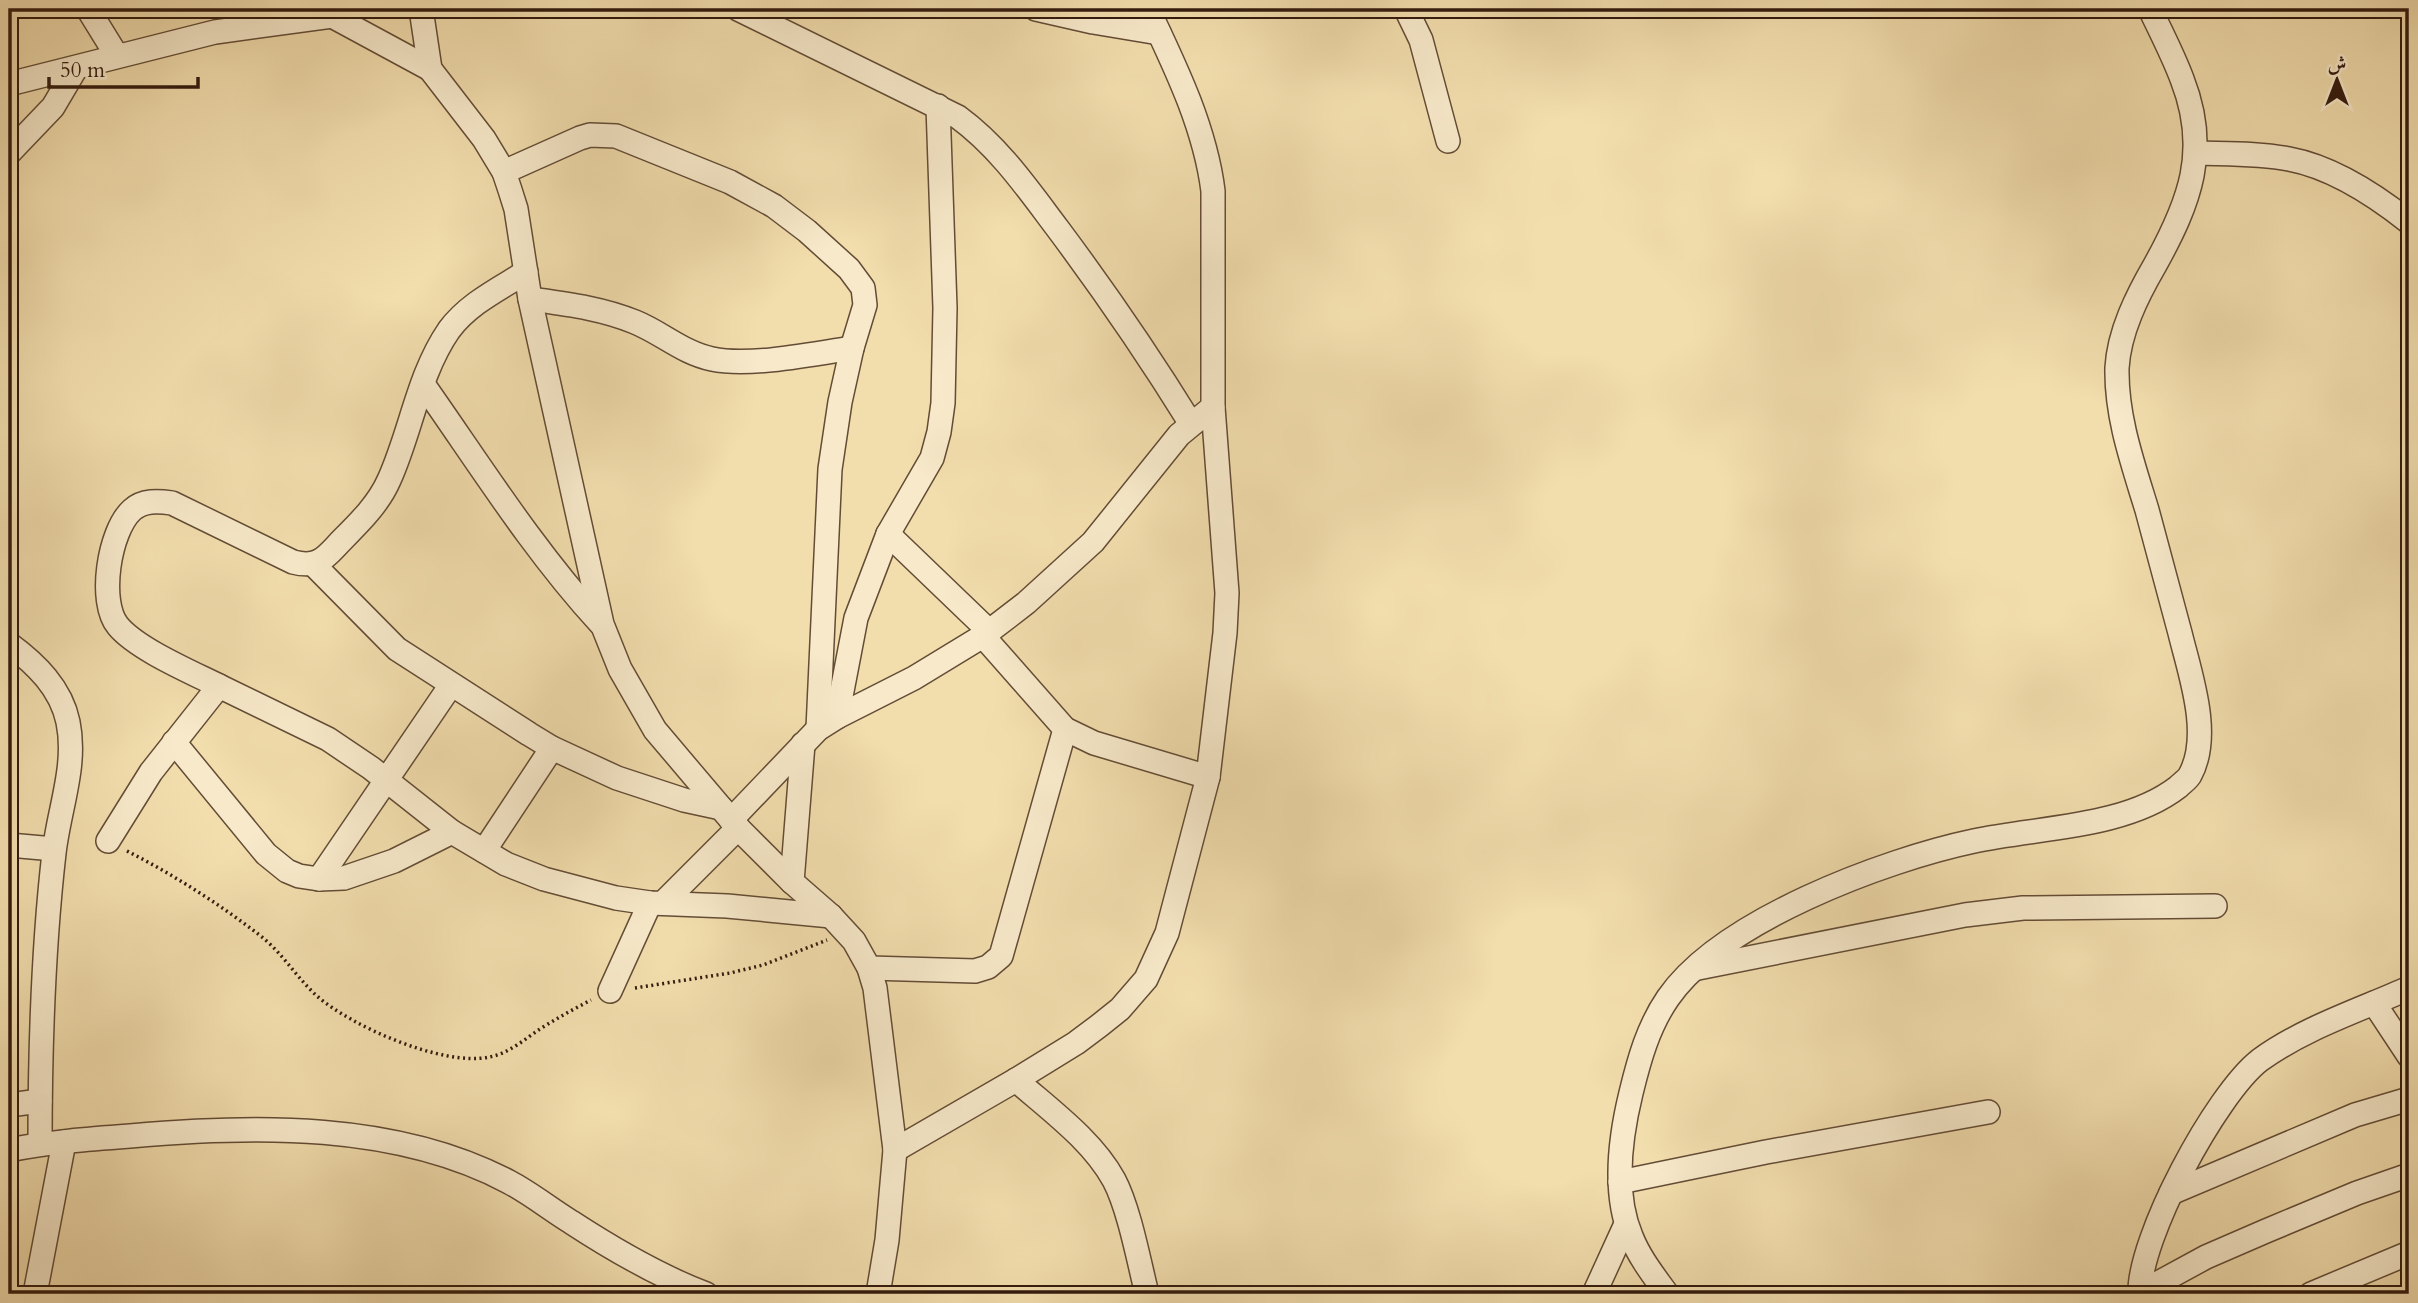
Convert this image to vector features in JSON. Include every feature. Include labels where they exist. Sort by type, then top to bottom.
[{"type":"street","points":[[88,9],[117,56]]},
{"type":"street","points":[[9,84],[215,32],[332,16],[355,9]]},
{"type":"street","points":[[421,9],[430,69]]},
{"type":"street","points":[[738,9],[938,106],[958,117],[998,151],[1118,310],[1191,424]]},
{"type":"street","points":[[1037,9],[1159,33]]},
{"type":"street","points":[[895,1150],[1076,1043],[1119,1009],[1146,979],[1167,933],[1208,777],[1219,692],[1227,593],[1213,407],[1212,177],[1191,109],[1147,9]]},
{"type":"street","points":[[1406,9],[1420,40],[1448,141]]},
{"type":"street","points":[[1667,1294],[1639,1252],[1626,1224],[1620,1182],[1623,1140],[1629,1102],[1645,1040],[1669,995],[1695,969],[1730,941],[1769,917],[1873,871],[1972,841],[2135,811],[2162,799],[2189,778],[2198,743],[2196,695],[2124,433],[2118,397],[2118,355],[2126,327],[2139,293],[2181,215],[2190,187],[2196,153],[2189,99],[2150,9]]},
{"type":"street","points":[[332,16],[430,69],[484,139],[504,172],[516,209],[530,299],[602,624],[620,669],[655,730],[730,819],[792,882],[839,924],[854,941],[869,968],[875,988],[895,1150],[887,1240],[878,1294]]},
{"type":"street","points":[[9,153],[53,107],[76,68]]},
{"type":"street","points":[[819,730],[856,618],[888,534],[932,458],[940,432],[945,308],[938,106]]},
{"type":"street","points":[[504,172],[580,138],[602,134],[629,140],[730,182],[775,206],[855,275],[863,288],[863,312],[838,413],[830,469],[819,730],[792,882]]},
{"type":"street","points":[[2196,153],[2265,155],[2291,159],[2319,168],[2359,188],[2409,222]]},
{"type":"street","points":[[526,272],[489,295],[459,319],[437,351],[389,482],[363,519],[321,561],[301,564],[275,554],[173,503],[157,501],[141,504],[127,517],[111,553],[108,601],[112,616],[131,639],[328,739],[452,832],[506,864],[544,879],[616,898],[727,906],[839,924]]},
{"type":"street","points":[[530,299],[600,310],[637,323],[696,355],[726,361],[792,357],[852,348]]},
{"type":"street","points":[[423,384],[542,555],[566,586],[602,624]]},
{"type":"street","points":[[610,991],[657,903],[730,819],[819,730],[914,678],[986,634],[1026,603],[1093,542],[1173,442],[1213,407]]},
{"type":"street","points":[[888,534],[986,634],[1065,729],[1094,743],[1208,777]]},
{"type":"street","points":[[313,564],[397,649],[552,748],[617,778],[684,800],[730,819]]},
{"type":"street","points":[[9,644],[48,679],[61,699],[69,723],[70,758],[54,849],[44,951],[40,1144]]},
{"type":"street","points":[[319,879],[450,685]]},
{"type":"street","points":[[108,841],[151,772],[219,686]]},
{"type":"street","points":[[869,968],[975,971],[988,967],[1001,956],[1065,729]]},
{"type":"street","points":[[174,741],[266,854],[287,872],[319,879],[344,878],[394,861],[452,832]]},
{"type":"street","points":[[484,851],[552,748]]},
{"type":"street","points":[[9,845],[54,849]]},
{"type":"street","points":[[1695,969],[1965,915],[2022,908],[2216,906]]},
{"type":"street","points":[[2139,1293],[2141,1273],[2154,1231],[2171,1193],[2210,1122],[2241,1079],[2258,1062],[2299,1036],[2409,988]]},
{"type":"street","points":[[2374,1003],[2409,1056]]},
{"type":"street","points":[[1016,1080],[1064,1122],[1111,1175],[1121,1199],[1147,1294]]},
{"type":"street","points":[[2171,1193],[2355,1115],[2409,1099]]},
{"type":"street","points":[[9,1105],[40,1101]]},
{"type":"street","points":[[1620,1182],[1766,1152],[1988,1112]]},
{"type":"street","points":[[9,1150],[40,1144],[190,1131],[296,1130],[370,1137],[454,1158],[509,1182],[604,1244],[661,1275],[706,1294]]},
{"type":"street","points":[[35,1294],[64,1142]]},
{"type":"street","points":[[2139,1293],[2206,1257],[2357,1193],[2409,1175]]},
{"type":"street","points":[[1594,1294],[1626,1224]]},
{"type":"street","points":[[2311,1294],[2409,1253]]},
{"type":"path","points":[[108,841],[153,864],[264,939],[315,994],[340,1015],[395,1040],[452,1056],[491,1057],[504,1052],[566,1013],[610,991],[730,973],[763,965],[839,924]]}]
